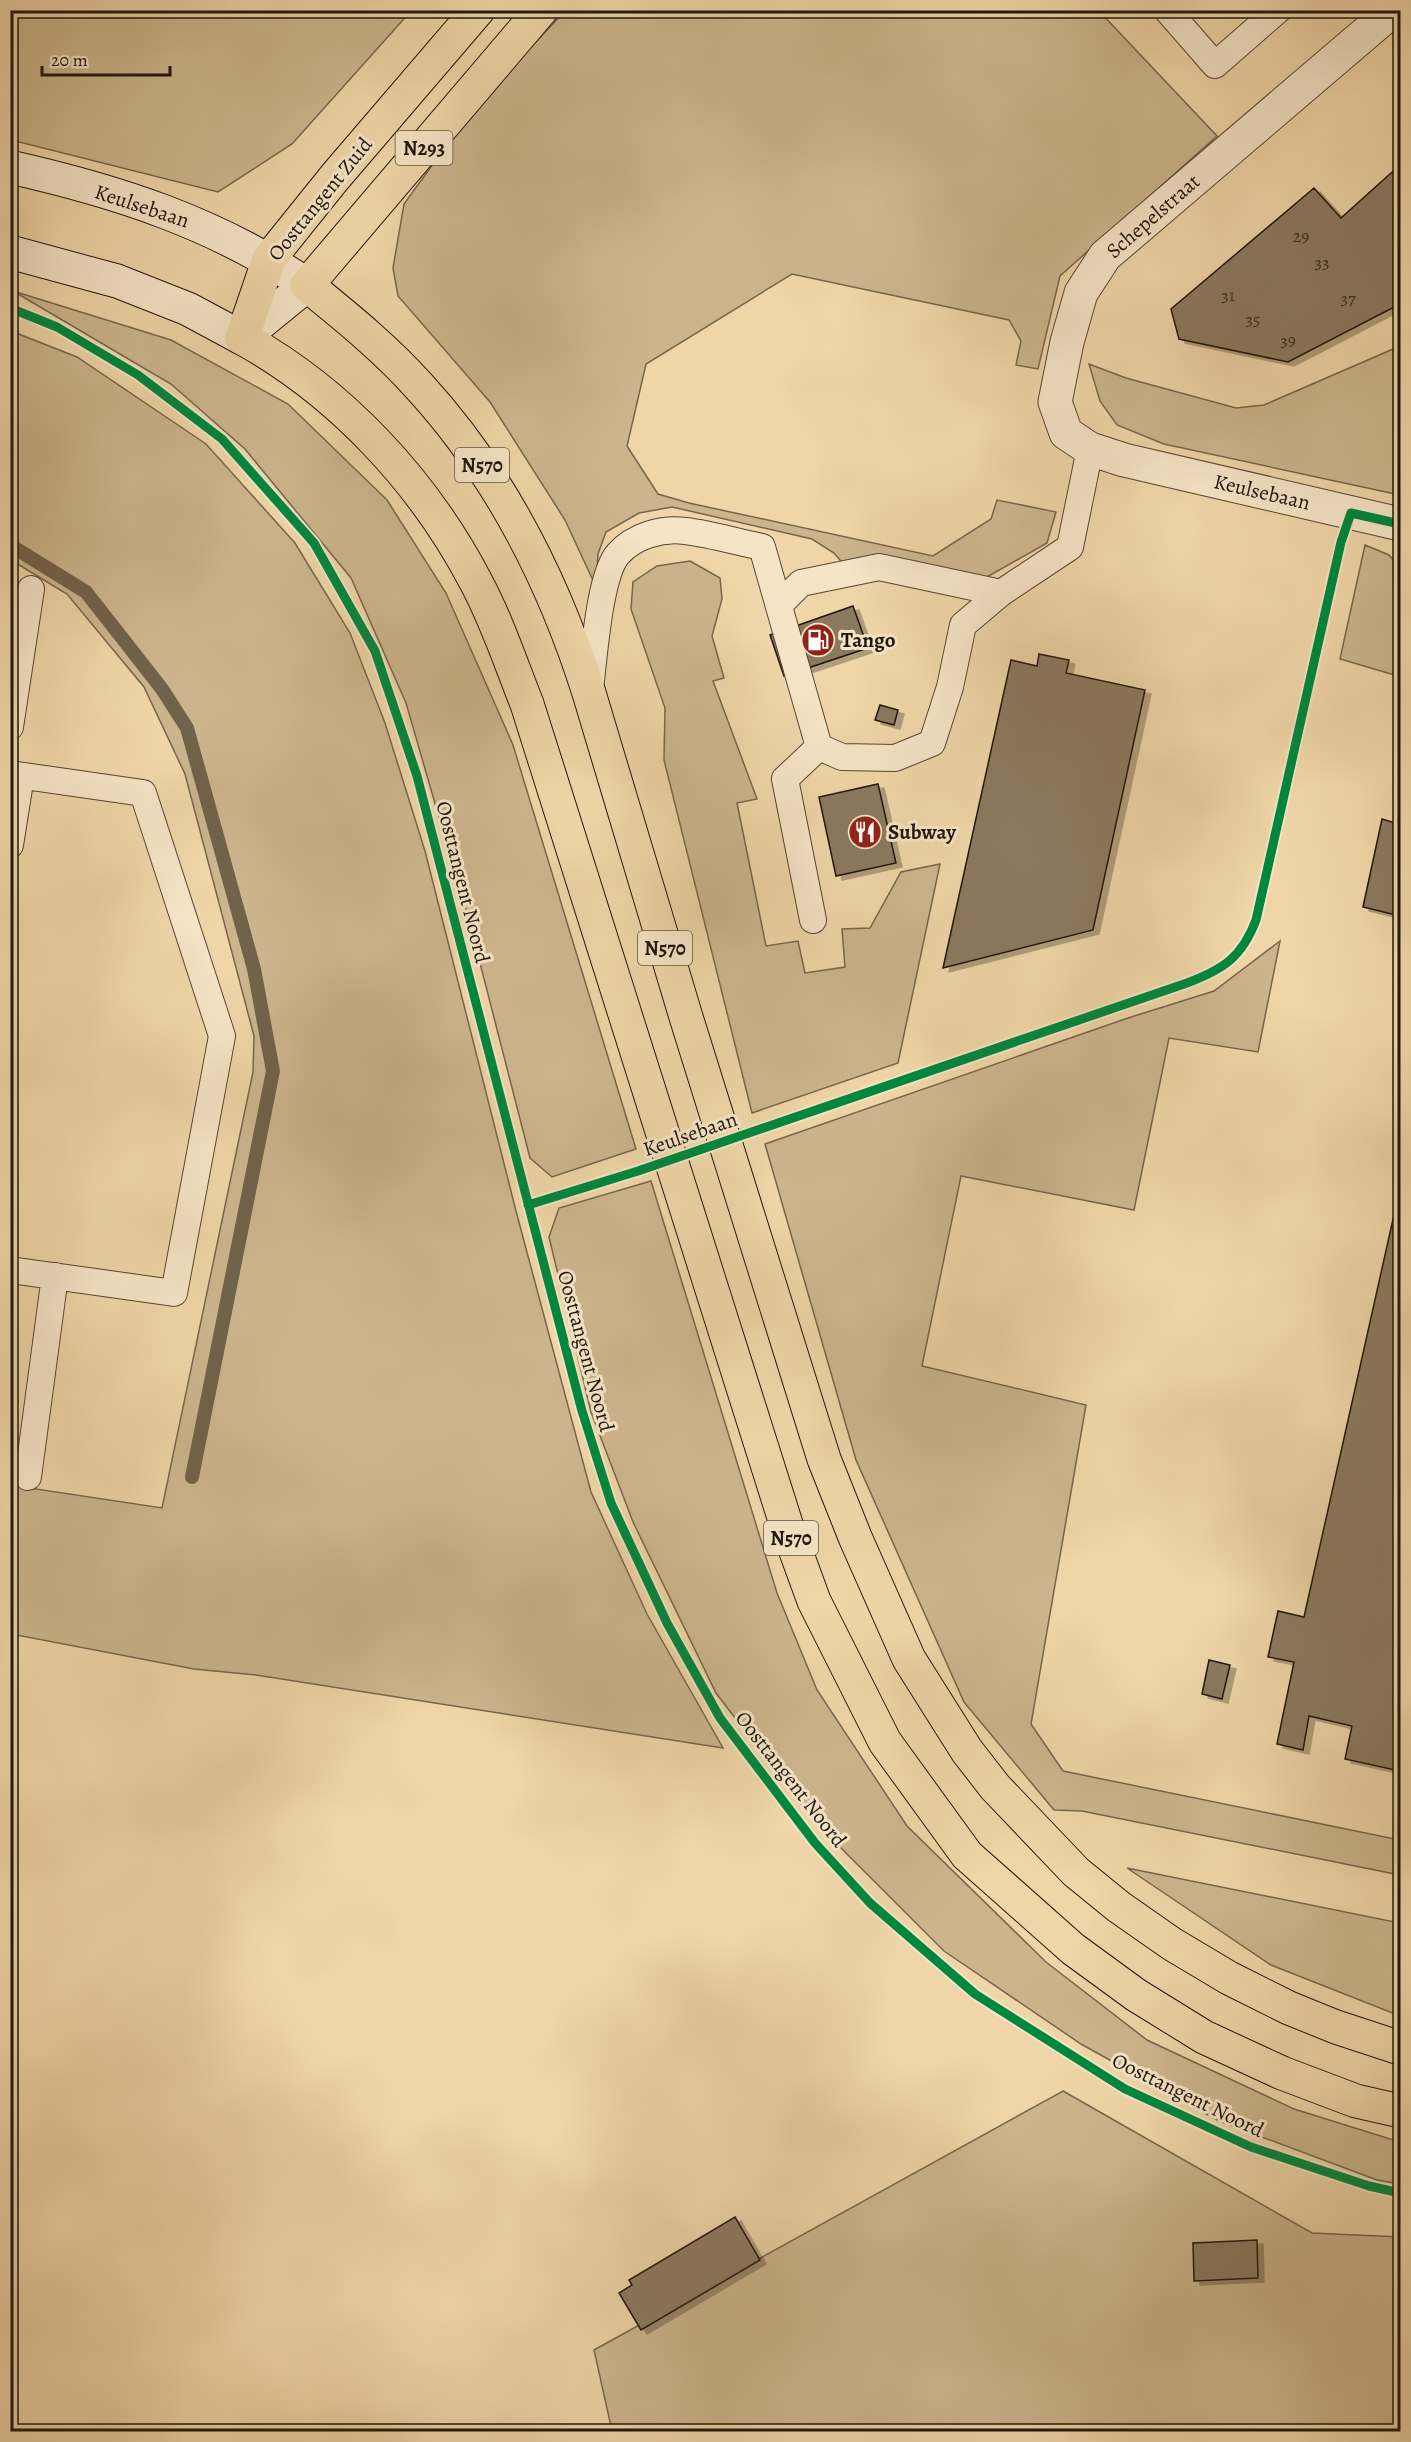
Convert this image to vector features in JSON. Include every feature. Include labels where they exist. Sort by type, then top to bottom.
[{"type":"main road","name":"Oosttangent Zuid","points":[[242,338],[268,259],[334,177],[478,10]]},
{"type":"main road","name":"Oosttangent Zuid","points":[[307,285],[541,10]]},
{"type":"main road","name":"N570","points":[[307,285],[356,326],[417,383],[483,466],[512,514],[549,585],[574,644],[676,985],[824,1458],[855,1537],[909,1659],[968,1751],[995,1787],[1076,1872],[1110,1900],[1172,1944],[1229,1978],[1289,2008],[1336,2027],[1401,2048]]},
{"type":"main road","name":"N570","points":[[242,338],[275,356],[363,427],[441,520],[477,583],[527,704],[787,1527],[814,1601],[885,1742],[967,1855],[1073,1949],[1136,1995],[1204,2037],[1282,2073],[1356,2100],[1401,2111]]},
{"type":"street","name":"Schepelstraat","points":[[1124,460],[1090,448],[1066,434],[1055,402],[1067,342],[1081,293],[1105,256],[1393,10]]},
{"type":"street","name":"Keulsebaan","points":[[10,167],[135,200],[214,230],[268,259]]},
{"type":"street","name":"N570","points":[[10,252],[117,281],[188,309],[242,338]]},
{"type":"street","name":"N570","points":[[268,259],[307,285]]},
{"type":"street","name":"Oosttangent Zuid","points":[[242,338],[307,285]]},
{"type":"street","name":"Keulsebaan","points":[[1124,460],[1401,525]]},
{"type":"lane","points":[[1167,10],[1215,65],[1278,10]]},
{"type":"lane","points":[[819,747],[842,757],[895,759],[932,743],[950,687],[963,625],[1001,594],[1070,547],[1090,448]]},
{"type":"lane","points":[[589,693],[602,602],[609,571],[616,555],[632,542],[657,531],[684,530],[762,547],[819,747]]},
{"type":"lane","points":[[778,605],[801,583],[879,567],[1001,594]]},
{"type":"lane","points":[[10,727],[31,589]]},
{"type":"lane","points":[[813,920],[785,779],[819,747]]},
{"type":"lane","points":[[10,844],[16,775],[143,793],[222,1036],[174,1293],[10,1270]]},
{"type":"lane","points":[[28,1477],[55,1276]]},
{"type":"shaded area","points":[[10,11],[411,11],[292,144],[218,192],[11,140]]},
{"type":"shaded area","points":[[565,11],[1099,11],[1217,136],[1060,276],[1038,369],[1016,365],[1021,341],[1009,320],[792,274],[646,364],[627,446],[658,494],[689,503],[933,556],[991,519],[997,500],[1056,512],[1047,543],[987,577],[847,568],[834,553],[812,539],[672,507],[639,513],[606,532],[598,554],[596,587],[565,520],[490,402],[398,296],[393,268],[404,204],[473,109]]},
{"type":"shaded area","points":[[13,291],[171,340],[288,404],[387,500],[446,593],[513,745],[636,1149],[552,1177],[530,1158],[471,928],[406,703],[351,578],[245,449],[171,384]]},
{"type":"shaded area","points":[[11,331],[77,357],[206,444],[295,543],[350,633],[385,723],[425,851],[516,1211],[591,1492],[647,1614],[723,1748],[256,1675],[194,1669],[11,1634],[10,1485],[162,1508],[253,1072],[254,1036],[185,774],[144,687],[67,594],[11,560]]},
{"type":"shaded area","points":[[1400,346],[1400,495],[1164,444],[1117,425],[1100,401],[1089,364],[1126,378],[1236,408],[1264,405]]},
{"type":"shaded area","points":[[1365,545],[1389,555],[1400,567],[1400,669],[1398,676],[1340,659]]},
{"type":"shaded area","points":[[690,561],[720,578],[722,599],[712,636],[724,678],[713,681],[757,799],[737,803],[766,946],[798,941],[805,973],[845,967],[842,929],[870,928],[901,872],[940,864],[898,1063],[752,1113],[664,760],[665,708],[631,609],[633,582],[657,566]]},
{"type":"shaded area","points":[[1280,941],[1258,1052],[1169,1038],[1134,1210],[961,1176],[922,1366],[1086,1405],[1031,1724],[1063,1771],[1400,1840],[1400,1875],[1082,1811],[1054,1810],[964,1702],[856,1460],[765,1144],[1128,1018],[1214,991]]},
{"type":"shaded area","points":[[651,1181],[777,1593],[817,1690],[907,1826],[1046,1962],[1147,2040],[1294,2109],[1400,2142],[1400,2184],[1377,2180],[1219,2121],[1081,2044],[944,1951],[815,1822],[716,1693],[633,1522],[591,1412],[549,1237],[559,1208]]},
{"type":"shaded area","points":[[1127,1868],[1400,1923],[1400,2016],[1271,1965]]},
{"type":"shaded area","points":[[1063,2091],[1312,2233],[1400,2237],[1400,2429],[1389,2431],[612,2431],[594,2350]]},
{"type":"building","points":[[1400,165],[1400,304],[1288,362],[1179,339],[1171,309],[1314,188],[1341,218]]},
{"type":"building","points":[[853,606],[868,648],[784,676],[770,635]]},
{"type":"building","points":[[1039,654],[1069,660],[1066,673],[1145,690],[1093,930],[943,968],[1011,660],[1037,666]]},
{"type":"building","points":[[880,705],[898,710],[894,725],[875,720]]},
{"type":"building","points":[[878,784],[896,863],[836,876],[819,797]]},
{"type":"building","points":[[1399,808],[1400,916],[1363,907],[1382,819],[1395,823]]},
{"type":"building","points":[[1400,1188],[1400,1771],[1345,1759],[1352,1726],[1309,1716],[1303,1750],[1277,1744],[1294,1662],[1268,1657],[1278,1611],[1304,1617]]},
{"type":"building","points":[[1209,1660],[1230,1665],[1222,1699],[1202,1694]]},
{"type":"building","points":[[735,2217],[760,2260],[641,2330],[619,2293],[632,2285],[629,2280]]},
{"type":"building","points":[[1257,2240],[1258,2278],[1194,2281],[1193,2243]]},
{"type":"waterway","points":[[10,545],[86,592],[162,689],[187,728],[254,969],[273,1071],[192,1477]]},
{"type":"cycle path","name":"Oosttangent Noord","points":[[10,308],[57,327],[138,375],[222,439],[314,543],[375,651],[417,776],[582,1411],[611,1503],[667,1623],[720,1718],[815,1843],[870,1903],[975,1994],[1125,2089],[1251,2147],[1369,2186],[1400,2193]]},
{"type":"cycle path","points":[[528,1205],[638,1171],[1187,983],[1221,967],[1230,960],[1245,943],[1256,920],[1341,542],[1351,513],[1400,524]]},
{"type":"place","name":"Tango","points":[[818,640]]},
{"type":"place","name":"Subway","points":[[865,832]]}]
